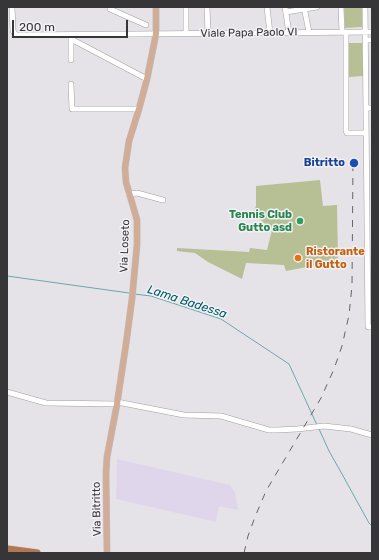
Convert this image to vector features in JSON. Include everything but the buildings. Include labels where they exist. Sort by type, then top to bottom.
[{"type":"highway","points":[[7,549],[37,553]]},
{"type":"main road","name":"Via Loseto","points":[[106,464],[110,435],[117,403],[132,299],[137,245],[137,220],[125,175],[126,155],[128,141],[147,79],[156,37],[155,7]]},
{"type":"main road","name":"Via Bitritto","points":[[106,464],[107,553]]},
{"type":"street","points":[[10,21],[12,7]]},
{"type":"street","points":[[186,7],[186,33]]},
{"type":"street","points":[[207,7],[208,33]]},
{"type":"street","points":[[267,7],[270,33]]},
{"type":"street","points":[[289,33],[285,10],[317,7]]},
{"type":"street","points":[[341,7],[344,32],[346,131],[347,133],[366,133]]},
{"type":"street","points":[[365,7],[365,40],[370,109],[366,133],[369,189],[370,328]]},
{"type":"street","points":[[305,8],[309,32]]},
{"type":"street","points":[[110,9],[146,25]]},
{"type":"street","name":"Viale Papa Paolo VI","points":[[10,21],[13,32],[16,34],[71,37],[148,34],[156,37],[186,33],[372,32]]},
{"type":"street","points":[[71,60],[71,37],[147,79]]},
{"type":"street","points":[[365,40],[372,40]]},
{"type":"street","points":[[71,84],[72,109],[139,109]]},
{"type":"street","points":[[129,194],[137,193],[163,200]]},
{"type":"street","points":[[7,392],[46,403],[117,403],[184,415],[221,416],[269,430],[324,426],[351,429],[372,435]]},
{"type":"shaded area","points":[[117,459],[230,485],[235,492],[238,510],[219,506],[216,522],[116,499]]},
{"type":"green space","points":[[344,7],[362,7],[362,27],[345,28]]},
{"type":"green space","points":[[348,43],[362,43],[363,76],[349,77]]},
{"type":"green space","name":"Tennis Club Gutto asd","points":[[320,180],[323,206],[337,205],[338,261],[286,271],[284,265],[246,263],[242,279],[208,262],[195,253],[177,251],[177,248],[249,252],[250,248],[267,250],[272,230],[253,213],[256,206],[256,186]]},
{"type":"waterway","name":"Lama Badessa","points":[[7,276],[129,293]]},
{"type":"waterway","name":"Lama Badessa","points":[[134,294],[151,296],[221,319],[289,364],[317,425]]},
{"type":"waterway","name":"Lama Badessa","points":[[319,429],[329,451],[372,526]]},
{"type":"railway","points":[[244,553],[248,536],[266,491],[321,398],[342,346],[349,315],[352,286],[353,161]]},
{"type":"place","name":"Bitritto","points":[[354,163]]},
{"type":"place","name":"Tennis Club Gutto asd","points":[[300,221]]},
{"type":"place","name":"Ristorante il Gutto","points":[[298,258]]}]
